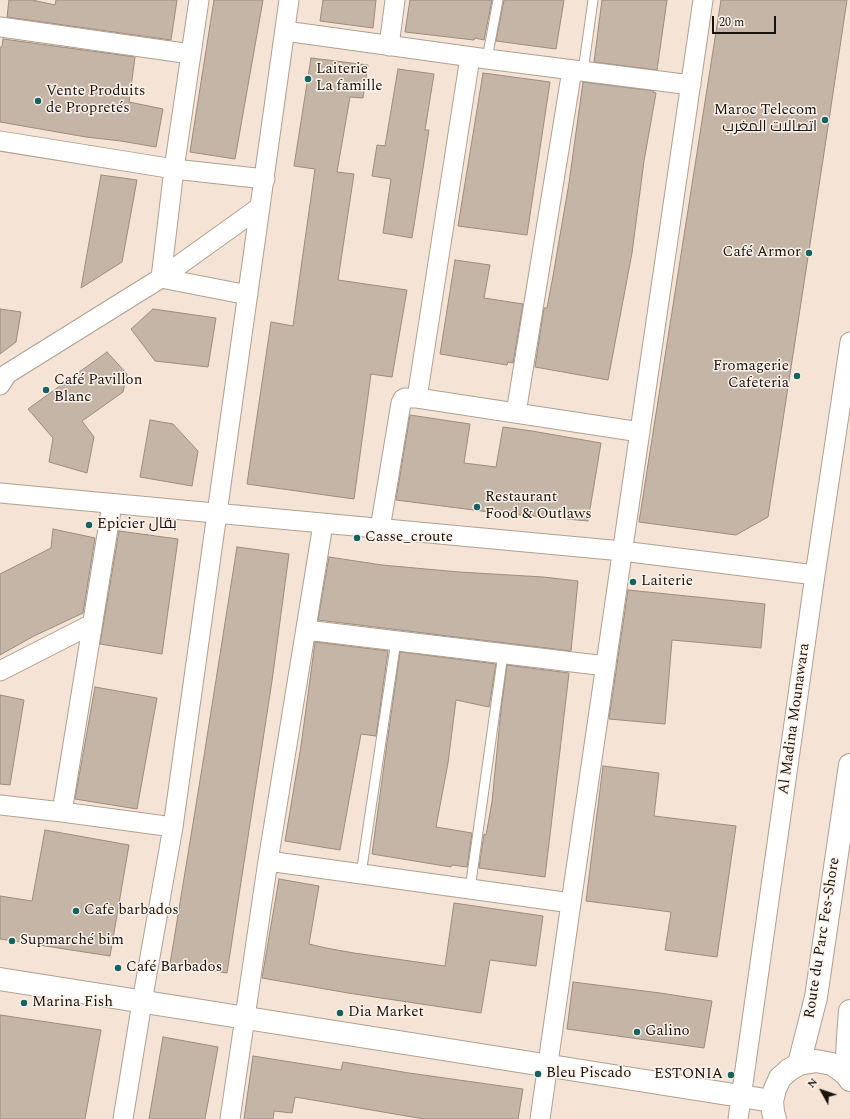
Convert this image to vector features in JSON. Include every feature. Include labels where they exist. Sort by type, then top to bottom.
[{"type":"main road","name":"Route du Parc Fes-Shore","points":[[800,1064],[816,997],[850,765]]},
{"type":"main road","points":[[0,979],[742,1096],[774,1110],[775,1089],[780,1078],[789,1070],[800,1064],[816,1061],[832,1064],[848,1077]]},
{"type":"main road","points":[[848,1077],[850,1011]]},
{"type":"street","points":[[161,278],[174,169],[199,0]]},
{"type":"street","points":[[123,1119],[142,1002],[174,827],[289,0]]},
{"type":"street","points":[[389,46],[396,0]]},
{"type":"street","points":[[540,1119],[703,0]]},
{"type":"street","points":[[0,27],[191,54]]},
{"type":"street","points":[[285,31],[691,85]]},
{"type":"street","points":[[417,398],[479,58]]},
{"type":"street","points":[[516,413],[578,70]]},
{"type":"street","points":[[0,141],[174,169],[264,179]]},
{"type":"street","points":[[2,378],[161,278],[260,207]]},
{"type":"street","points":[[161,278],[248,295]]},
{"type":"street","name":"Al Madina Mounawara","points":[[738,1119],[815,575],[850,342]]},
{"type":"street","points":[[380,529],[401,403],[405,398],[417,398],[640,432]]},
{"type":"street","points":[[0,493],[622,551],[815,575]]},
{"type":"street","points":[[62,812],[112,504]]},
{"type":"street","points":[[230,1119],[268,861],[323,524]]},
{"type":"street","points":[[0,671],[92,624]]},
{"type":"street","points":[[306,630],[606,666]]},
{"type":"street","points":[[0,805],[174,827]]},
{"type":"street","points":[[268,861],[571,903]]},
{"type":"lane","points":[[479,58],[498,0]]},
{"type":"lane","points":[[578,70],[593,0]]},
{"type":"lane","points":[[361,874],[396,641]]},
{"type":"lane","points":[[470,889],[503,654]]},
{"type":"building","points":[[9,0],[32,0],[55,5],[56,0],[177,0],[171,40],[7,17]]},
{"type":"building","points":[[214,0],[263,0],[235,159],[190,152]]},
{"type":"building","points":[[323,0],[376,0],[373,28],[320,21]]},
{"type":"building","points":[[410,0],[492,0],[484,40],[405,32]]},
{"type":"building","points":[[504,0],[564,0],[556,49],[496,41]]},
{"type":"building","points":[[602,0],[667,0],[657,70],[594,62]]},
{"type":"building","points":[[721,0],[847,0],[768,517],[736,535],[639,522]]},
{"type":"building","points":[[3,39],[135,57],[129,102],[163,109],[156,147],[86,137],[0,122],[0,47],[2,47]]},
{"type":"building","points":[[311,58],[368,65],[363,98],[350,97],[337,172],[354,174],[338,280],[407,290],[392,377],[371,374],[354,499],[247,484],[271,322],[293,326],[315,169],[294,166]]},
{"type":"building","points":[[398,69],[434,74],[425,130],[429,130],[412,238],[383,233],[391,179],[372,176],[377,145],[385,146]]},
{"type":"building","points":[[483,73],[550,82],[527,235],[458,226]]},
{"type":"building","points":[[583,82],[654,91],[653,92],[656,93],[644,161],[632,253],[608,380],[535,367],[544,308],[547,308],[569,183]]},
{"type":"building","points":[[101,175],[137,180],[122,262],[81,288]]},
{"type":"building","points":[[455,260],[490,265],[484,298],[523,304],[513,363],[508,362],[507,365],[440,354]]},
{"type":"building","points":[[0,309],[21,312],[16,342],[0,354]]},
{"type":"building","points":[[153,309],[216,318],[208,367],[155,361],[131,329]]},
{"type":"building","points":[[107,352],[127,374],[123,392],[82,421],[94,437],[87,473],[49,462],[53,438],[28,409]]},
{"type":"building","points":[[410,415],[470,424],[464,463],[496,467],[503,427],[601,443],[588,521],[489,512],[396,500]]},
{"type":"building","points":[[150,420],[173,424],[198,451],[192,486],[140,477]]},
{"type":"building","points":[[53,529],[95,538],[83,613],[34,636],[0,655],[0,574],[51,548]]},
{"type":"building","points":[[119,531],[178,539],[162,654],[100,644]]},
{"type":"building","points":[[237,547],[289,554],[272,681],[227,973],[170,964]]},
{"type":"building","points":[[329,557],[382,565],[578,581],[571,651],[318,620]]},
{"type":"building","points":[[628,590],[765,604],[761,648],[672,640],[665,724],[609,719]]},
{"type":"building","points":[[315,642],[388,651],[376,736],[361,734],[340,850],[285,841],[301,746]]},
{"type":"building","points":[[400,652],[496,664],[489,707],[456,700],[448,763],[436,827],[472,833],[467,867],[452,865],[451,867],[372,854]]},
{"type":"building","points":[[507,665],[569,673],[545,877],[479,868],[484,834],[486,835],[492,802]]},
{"type":"building","points":[[95,687],[157,698],[137,809],[75,799]]},
{"type":"building","points":[[0,695],[24,700],[10,785],[0,784]]},
{"type":"building","points":[[603,766],[659,773],[654,816],[736,826],[717,957],[665,950],[671,912],[586,901]]},
{"type":"building","points":[[45,830],[129,845],[110,956],[0,939],[0,896],[32,901]]},
{"type":"building","points":[[279,879],[319,886],[309,944],[354,953],[445,966],[454,903],[543,916],[536,966],[490,960],[481,1013],[348,993],[262,978]]},
{"type":"building","points":[[573,982],[712,1001],[704,1048],[567,1029]]},
{"type":"building","points":[[0,1015],[101,1030],[85,1119],[0,1119]]},
{"type":"building","points":[[163,1037],[218,1047],[205,1119],[149,1119]]},
{"type":"building","points":[[253,1056],[341,1070],[343,1062],[523,1089],[518,1119],[424,1119],[295,1097],[292,1113],[274,1111],[273,1119],[244,1119]]},
{"type":"place","name":"Laiterie La famille","points":[[308,79]]},
{"type":"place","name":"Vente Produits de Propretés","points":[[38,101]]},
{"type":"place","name":"Maroc Telecom اتصالات المغرب","points":[[825,120]]},
{"type":"place","name":"Café Armor","points":[[809,253]]},
{"type":"place","name":"Fromagerie Cafeteria","points":[[797,376]]},
{"type":"place","name":"Café Pavillon Blanc","points":[[46,390]]},
{"type":"place","name":"Restaurant Food & Outlaws","points":[[477,507]]},
{"type":"place","name":"Epicier بقال","points":[[89,525]]},
{"type":"place","name":"Casse_croute","points":[[357,538]]},
{"type":"place","name":"Laiterie","points":[[633,582]]},
{"type":"place","name":"Cafe barbados","points":[[76,911]]},
{"type":"place","name":"Supmarché bim","points":[[12,941]]},
{"type":"place","name":"Café Barbados","points":[[118,968]]},
{"type":"place","name":"Marina Fish","points":[[24,1003]]},
{"type":"place","name":"Dia Market","points":[[340,1013]]},
{"type":"place","name":"Galino","points":[[637,1032]]},
{"type":"place","name":"Bleu Piscado","points":[[538,1074]]},
{"type":"place","name":"ESTONIA","points":[[731,1075]]}]
